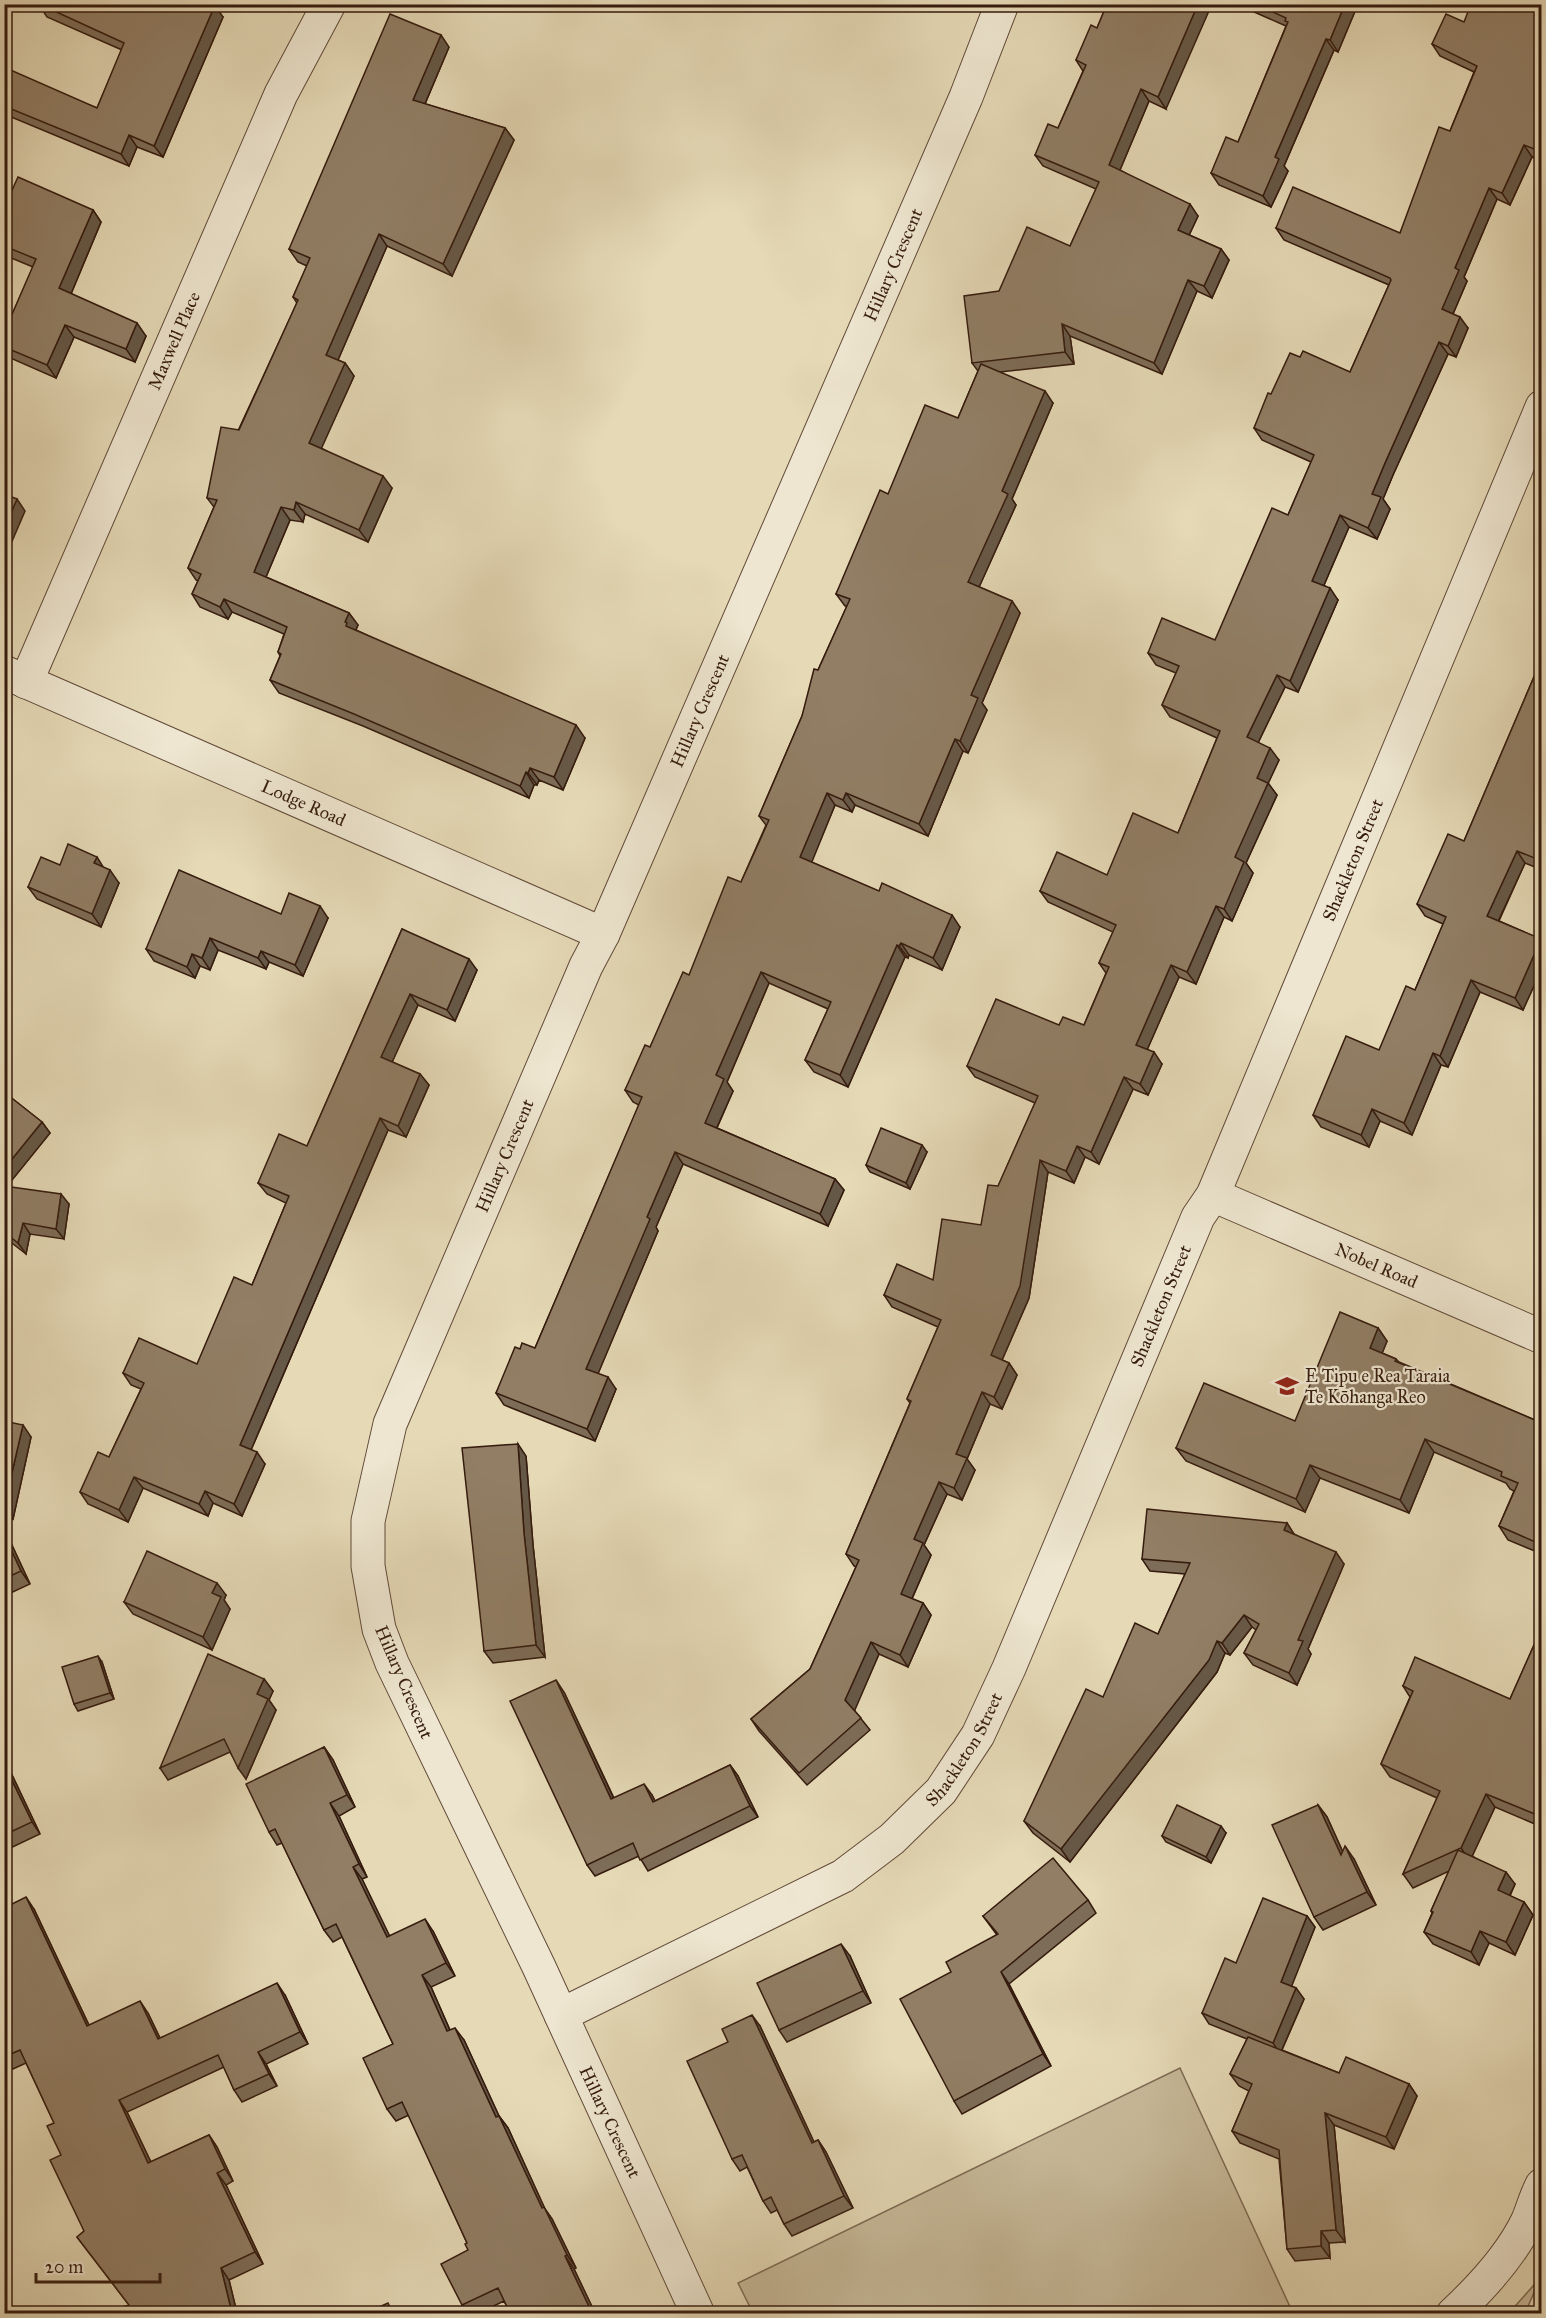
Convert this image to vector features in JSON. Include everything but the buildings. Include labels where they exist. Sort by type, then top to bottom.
[{"type":"street","name":"Maxwell Place","points":[[15,677],[281,94],[329,4]]},
{"type":"street","name":"Hillary Crescent","points":[[698,2313],[561,2015],[392,1663],[379,1629],[372,1598],[368,1566],[368,1521],[390,1424],[586,966],[603,934],[957,118],[1002,4]]},
{"type":"street","name":"Shackleton Street","points":[[561,2015],[843,1876],[892,1839],[941,1791],[978,1735],[1198,1217],[1213,1195],[1542,407]]},
{"type":"street","name":"Lodge Road","points":[[15,677],[603,934]]},
{"type":"street","name":"Nobel Road","points":[[1213,1195],[1542,1337]]},
{"type":"street","points":[[1453,2313],[1504,2259],[1528,2220],[1542,2185]]},
{"type":"shaded area","points":[[1180,2068],[1291,2309],[1281,2314],[753,2313],[738,2283]]},
{"type":"shaded area","points":[[1541,2277],[1525,2313],[1509,2313]]},
{"type":"place","name":"E Tipu e Rea Taraia Te Kōhanga Reo","points":[[1287,1386]]}]
